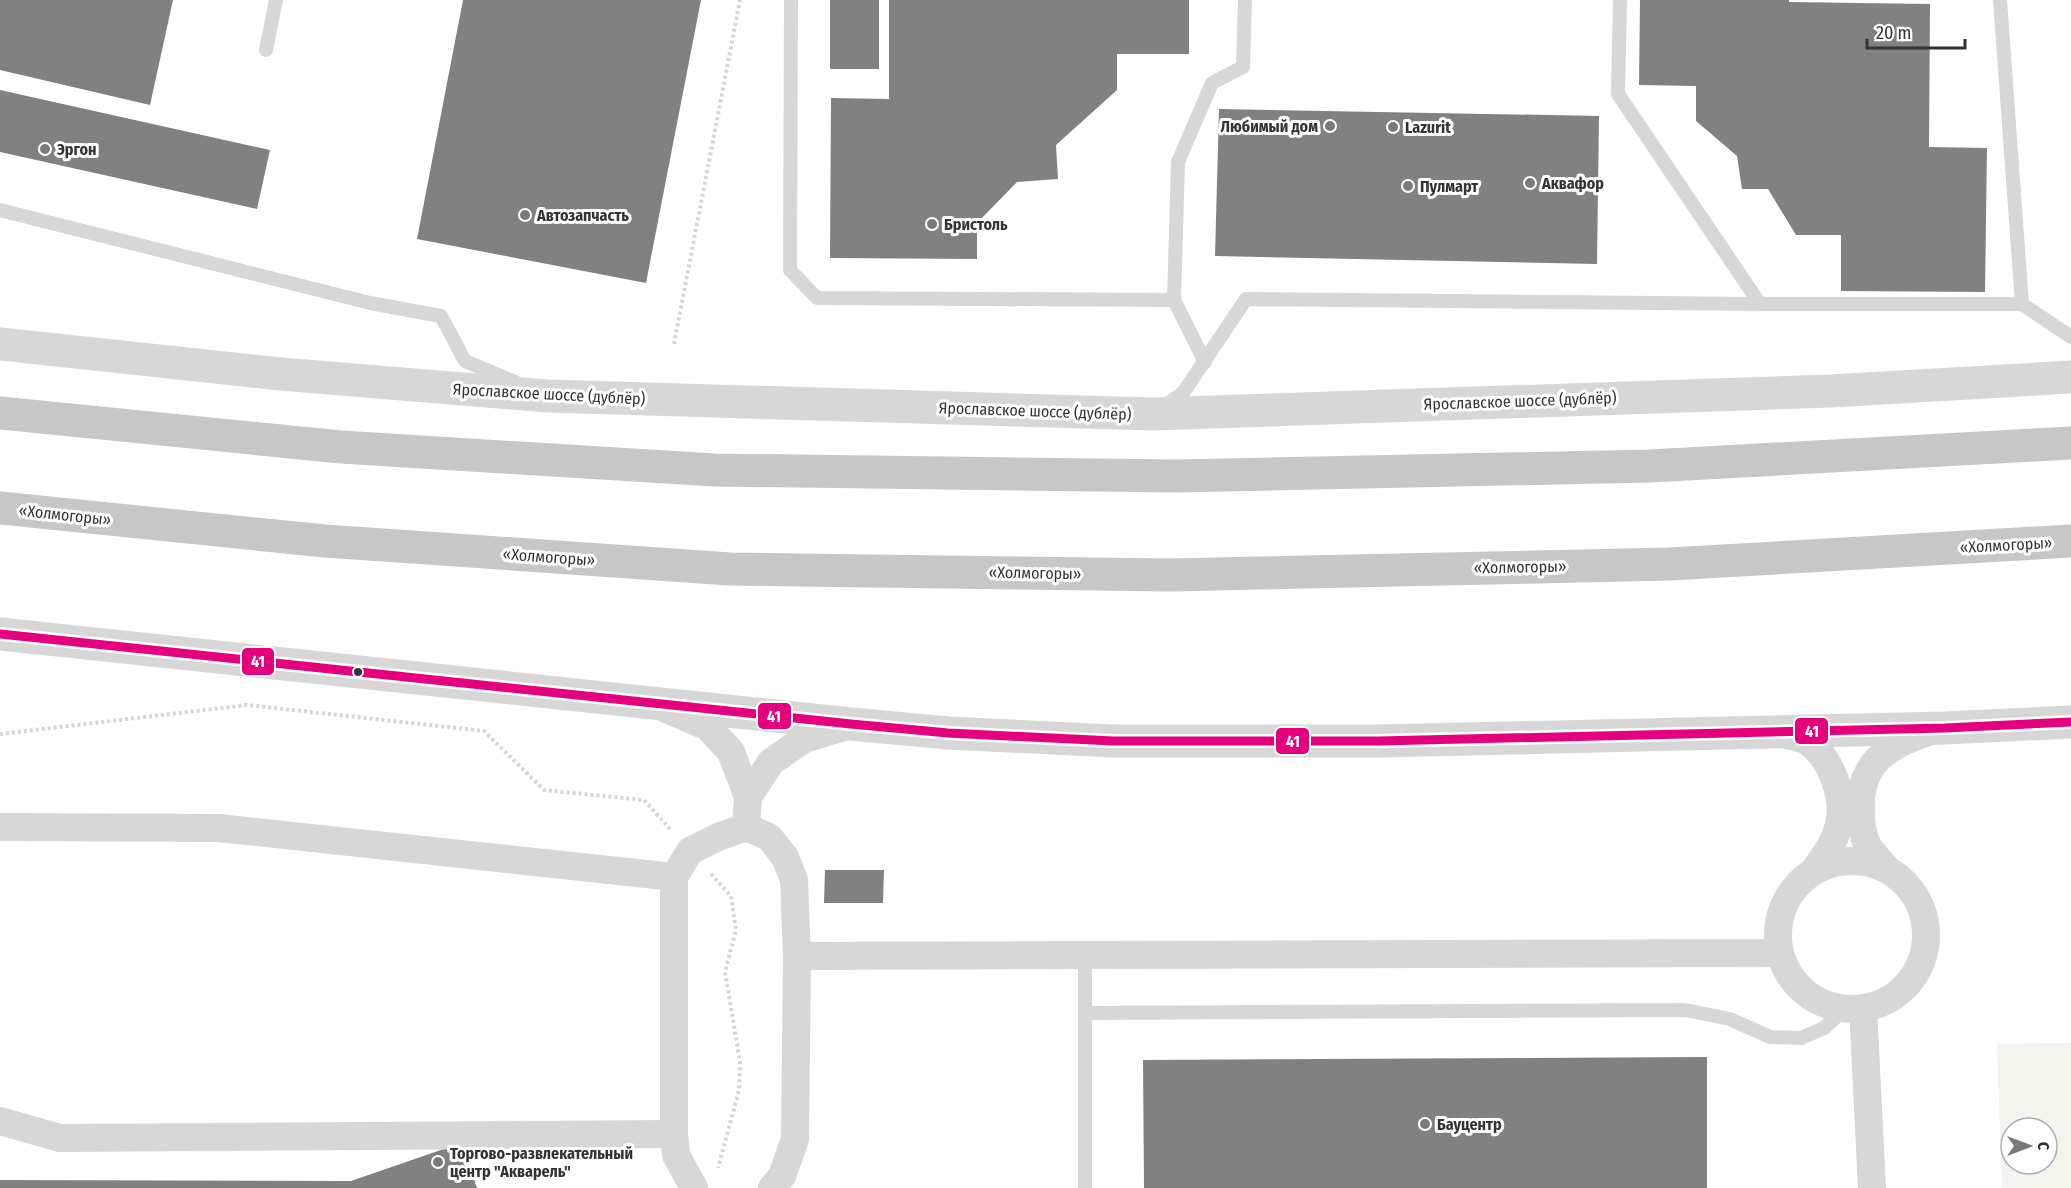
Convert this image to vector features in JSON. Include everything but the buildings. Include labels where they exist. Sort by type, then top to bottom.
[{"type":"highway","points":[[0,413],[341,447],[714,470],[1176,476],[1650,466],[2071,443]]},
{"type":"highway","name":"«Холмогоры»","points":[[0,508],[325,541],[730,569],[1195,574],[1670,564],[2071,541]]},
{"type":"street","name":"Ярославское шоссе (дублёр)","points":[[0,344],[281,374],[548,396],[1152,414],[1831,391],[2071,377]]},
{"type":"street","points":[[0,634],[851,724],[948,733],[1113,741],[1379,741],[1945,728],[2071,722]]},
{"type":"street","points":[[651,702],[708,727],[731,752],[748,797],[746,826]]},
{"type":"street","points":[[748,797],[771,762],[804,739],[851,724]]},
{"type":"street","points":[[1887,869],[1868,846],[1862,825],[1862,786],[1872,766],[1887,749],[1908,739],[1945,728]]},
{"type":"street","points":[[1773,731],[1805,740],[1821,752],[1833,771],[1839,801],[1839,825],[1832,844],[1816,868],[1793,890],[1785,904],[1778,936],[1780,953],[1797,984],[1810,996],[1827,1005],[1854,1008],[1881,1003],[1897,994],[1910,981],[1920,965],[1926,947],[1926,928],[1922,910],[1914,893],[1902,879],[1887,869],[1869,862],[1851,860],[1816,868]]},
{"type":"street","points":[[694,1188],[676,1155],[675,877],[690,851],[746,826],[769,837],[785,857],[794,880],[795,1139],[782,1176],[772,1188]]},
{"type":"street","points":[[0,827],[219,828],[675,877]]},
{"type":"street","points":[[796,956],[1780,953]]},
{"type":"street","points":[[1854,1008],[1872,1188]]},
{"type":"street","points":[[0,1120],[60,1138],[675,1134]]},
{"type":"lane","points":[[266,50],[276,0]]},
{"type":"lane","points":[[791,0],[789,270],[817,298],[1174,300]]},
{"type":"lane","points":[[1205,362],[1174,300],[1179,162],[1212,83],[1242,67],[1245,0]]},
{"type":"lane","points":[[1620,0],[1618,94],[1760,304]]},
{"type":"lane","points":[[2000,0],[2022,304]]},
{"type":"lane","points":[[0,210],[370,303],[441,316],[465,361],[548,396]]},
{"type":"lane","points":[[1152,414],[1183,393],[1246,299],[2022,304],[2071,337]]},
{"type":"lane","points":[[1085,956],[1085,1188]]},
{"type":"lane","points":[[1085,1013],[1685,1010],[1730,1019],[1770,1037],[1801,1038],[1824,1028],[1854,1008]]},
{"type":"path","points":[[674,344],[740,0]]},
{"type":"shaded area","points":[[2071,1043],[2071,1188],[2002,1188],[2002,1176],[2059,1176],[2059,1116],[2000,1116],[1997,1044]]},
{"type":"transit line","name":"41","points":[[0,634],[851,724],[948,733],[1113,741],[1379,741],[1945,728],[2071,722]]},
{"type":"place","name":"Любимый дом","points":[[1330,126]]},
{"type":"place","name":"Lazurit","points":[[1393,127]]},
{"type":"place","name":"Эргон","points":[[45,149]]},
{"type":"place","name":"Аквафор","points":[[1530,183]]},
{"type":"place","name":"Пулмарт","points":[[1408,186]]},
{"type":"place","name":"Автозапчасть","points":[[525,215]]},
{"type":"place","name":"Бристоль","points":[[932,224]]},
{"type":"place","name":"Бауцентр","points":[[1425,1124]]},
{"type":"place","name":"Торгово-развлекательный центр \"Акварель\"","points":[[438,1162]]}]
